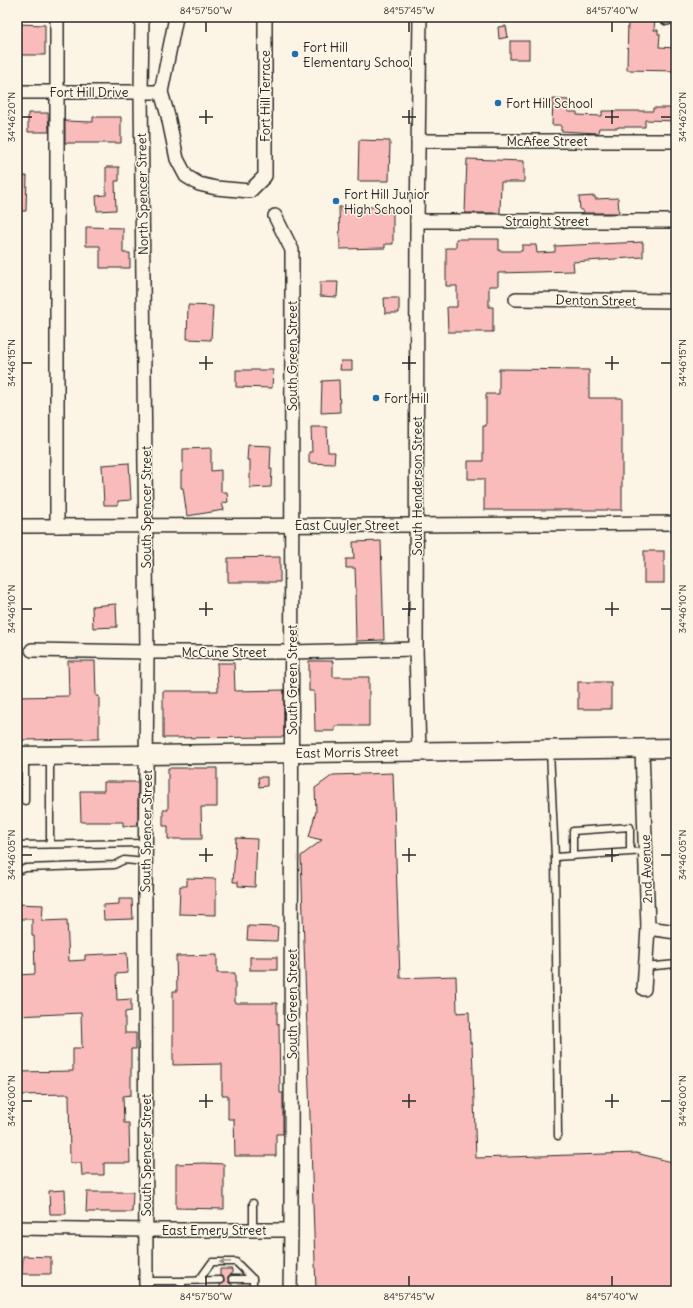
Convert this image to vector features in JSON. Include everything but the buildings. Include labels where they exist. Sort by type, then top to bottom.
[{"type":"main road","name":"East Morris Street","points":[[21,756],[676,748]]},
{"type":"street","points":[[57,17],[57,526]]},
{"type":"street","name":"North Spencer Street","points":[[142,17],[141,92],[145,372]]},
{"type":"street","points":[[161,92],[176,17]]},
{"type":"street","name":"Fort Hill Terrace","points":[[161,92],[168,116],[177,159],[186,176],[199,184],[216,188],[250,191],[265,176],[265,17]]},
{"type":"street","name":"South Henderson Street","points":[[419,752],[416,649],[417,221],[420,17]]},
{"type":"street","name":"Fort Hill Drive","points":[[17,92],[161,92]]},
{"type":"street","name":"McAfee Street","points":[[418,141],[676,141]]},
{"type":"street","name":"South Green Street","points":[[275,216],[292,250],[290,1291]]},
{"type":"street","name":"Straight Street","points":[[417,221],[676,222]]},
{"type":"street","name":"Denton Street","points":[[516,298],[676,301]]},
{"type":"street","name":"South Spencer Street","points":[[145,372],[147,652],[146,1286]]},
{"type":"street","name":"East Cuyler Street","points":[[17,526],[676,523]]},
{"type":"street","name":"McCune Street","points":[[32,650],[291,652],[416,649]]},
{"type":"street","name":"2nd Avenue","points":[[642,748],[648,928],[644,989]]},
{"type":"street","points":[[648,928],[676,932]]},
{"type":"street","name":"East Emery Street","points":[[17,1228],[291,1230]]},
{"type":"lane","points":[[550,750],[555,857],[558,1136]]},
{"type":"lane","points":[[21,756],[26,801]]},
{"type":"lane","points":[[50,756],[50,844]]},
{"type":"lane","points":[[573,856],[573,831],[630,827],[630,851]]},
{"type":"lane","points":[[17,845],[146,843]]},
{"type":"lane","points":[[555,857],[646,851]]},
{"type":"lane","points":[[17,871],[26,868],[114,865],[124,860],[146,862]]},
{"type":"lane","points":[[645,967],[676,964]]},
{"type":"lane","points":[[253,1203],[253,1230]]},
{"type":"lane","points":[[199,1280],[212,1262],[236,1262],[253,1279],[253,1291]]},
{"type":"lane","points":[[232,1279],[253,1279]]},
{"type":"lane","points":[[146,1286],[182,1281],[220,1280]]},
{"type":"lane","points":[[182,1281],[182,1291]]},
{"type":"place","name":"Fort Hill Elementary School","points":[[295,54]]},
{"type":"place","name":"Fort Hill School","points":[[498,103]]},
{"type":"place","name":"Fort Hill Junior High School","points":[[336,201]]},
{"type":"place","name":"Fort Hill","points":[[376,398]]}]
